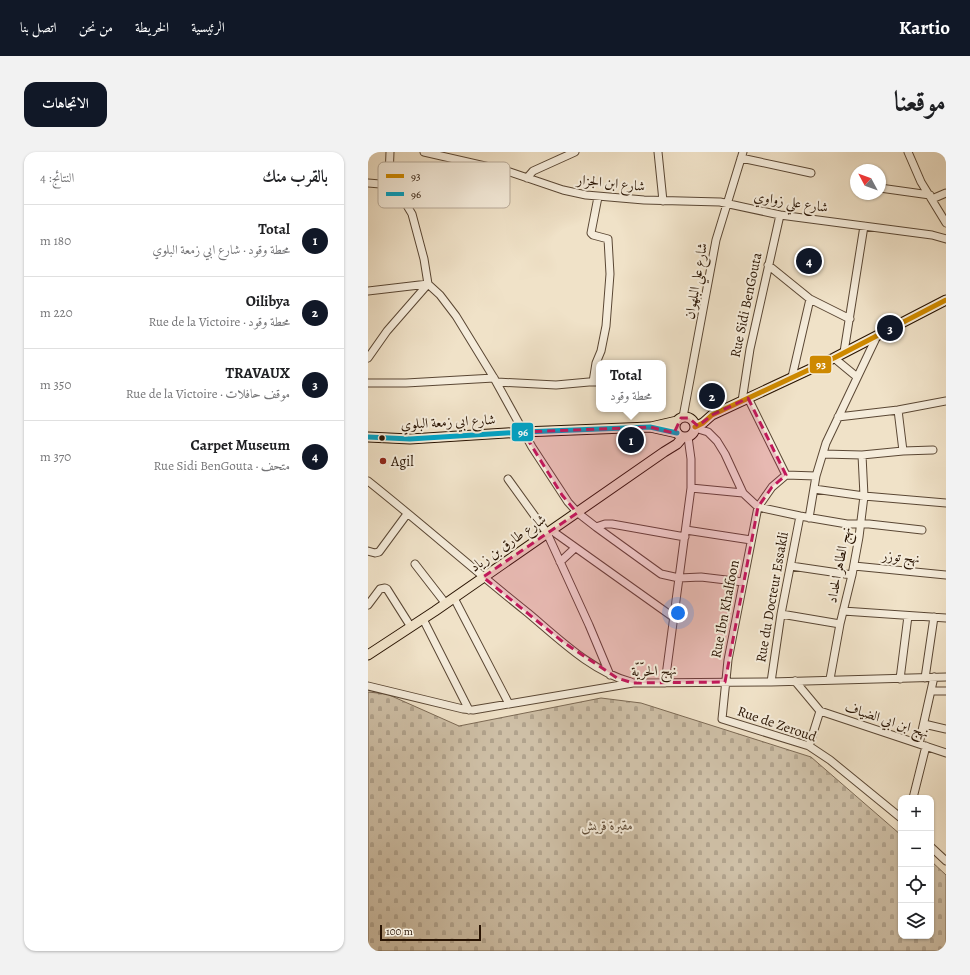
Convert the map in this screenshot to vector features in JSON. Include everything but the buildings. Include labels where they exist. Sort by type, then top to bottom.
[{"type":"main road","points":[[681,435],[675,427],[688,423],[703,423],[712,415],[834,358],[946,300]]},
{"type":"main road","name":"شارع ابي زمعة البلوي","points":[[368,436],[410,439],[523,432],[650,427],[688,423]]},
{"type":"main road","name":"شارع طارق بن زياد","points":[[368,655],[446,604],[549,531],[578,513],[677,444],[681,435],[693,434],[688,423]]},
{"type":"main road","name":"شارع ابي زمعة البلوي","points":[[650,427],[681,435]]},
{"type":"street","points":[[390,152],[390,162]]},
{"type":"street","name":"شارع ابن الجزار","points":[[424,152],[468,162]]},
{"type":"street","points":[[527,178],[532,171],[576,152]]},
{"type":"street","points":[[658,152],[663,201]]},
{"type":"street","points":[[908,152],[921,182],[946,223]]},
{"type":"street","points":[[742,155],[811,173]]},
{"type":"street","name":"شارع علي البلهوان","points":[[688,423],[713,258],[742,155]]},
{"type":"street","name":"شارع ابن الجزار","points":[[510,173],[569,192],[598,197],[663,201],[705,201],[727,204]]},
{"type":"street","points":[[368,183],[378,184]]},
{"type":"street","points":[[886,189],[931,197],[946,193]]},
{"type":"street","points":[[597,360],[606,331],[610,274],[608,239],[593,235],[591,233],[598,197]]},
{"type":"street","name":"شارع علي زواوي","points":[[727,204],[780,215],[932,235],[946,239]]},
{"type":"street","points":[[408,208],[412,214],[424,259],[428,284],[440,295],[456,316],[496,380],[523,432],[562,495],[578,513],[655,570],[667,576],[680,578],[701,577],[743,582]]},
{"type":"street","name":"Rue Sidi BenGouta","points":[[745,400],[750,349],[780,215]]},
{"type":"street","points":[[844,352],[864,226]]},
{"type":"street","points":[[768,265],[810,299],[850,319]]},
{"type":"street","points":[[368,291],[428,284]]},
{"type":"street","points":[[368,358],[387,331],[428,284]]},
{"type":"street","points":[[792,377],[810,299]]},
{"type":"street","points":[[809,518],[816,476],[829,437],[877,336]]},
{"type":"street","points":[[834,358],[857,378]]},
{"type":"street","points":[[368,383],[496,380],[556,385],[596,382],[596,363]]},
{"type":"street","points":[[745,400],[786,475]]},
{"type":"street","points":[[838,417],[898,410],[946,401]]},
{"type":"street","points":[[898,410],[903,451]]},
{"type":"street","points":[[688,423],[708,432],[717,441],[725,454],[743,493],[758,507],[809,518],[847,524],[869,524],[922,530]]},
{"type":"street","points":[[665,683],[691,488],[691,459],[681,435]]},
{"type":"street","points":[[823,454],[862,455],[933,450]]},
{"type":"street","name":"نهج الطاهر الحداد","points":[[830,679],[840,624],[854,566],[864,496],[862,455]]},
{"type":"street","points":[[758,507],[772,487],[786,475],[816,476]]},
{"type":"street","points":[[508,479],[549,531],[560,562],[610,675]]},
{"type":"street","points":[[369,484],[588,661],[610,675],[633,683]]},
{"type":"street","points":[[691,488],[743,493]]},
{"type":"street","points":[[814,489],[864,496],[946,503]]},
{"type":"street","name":"Rue Ibn Khalfoon","points":[[722,715],[728,660],[758,507]]},
{"type":"street","points":[[368,551],[375,554],[379,552],[407,514]]},
{"type":"street","name":"Rue du Docteur Essakli","points":[[771,682],[781,614],[800,516]]},
{"type":"street","points":[[596,527],[605,524],[619,525],[685,534],[752,540]]},
{"type":"street","points":[[549,531],[576,548],[673,617]]},
{"type":"street","points":[[560,562],[576,548]]},
{"type":"street","points":[[415,564],[446,604]]},
{"type":"street","points":[[791,566],[852,575]]},
{"type":"street","name":"نهج توزر","points":[[854,566],[946,575]]},
{"type":"street","points":[[368,605],[380,590],[385,588],[387,589],[392,594],[411,627]]},
{"type":"street","points":[[454,598],[509,704]]},
{"type":"street","points":[[843,611],[946,618]]},
{"type":"street","points":[[781,614],[840,624]]},
{"type":"street","points":[[900,679],[908,616]]},
{"type":"street","points":[[925,678],[934,617]]},
{"type":"street","points":[[423,619],[469,710]]},
{"type":"street","name":"نهج الحرّيّة","points":[[368,686],[469,710],[633,683],[771,682],[830,679],[900,679],[946,676]]},
{"type":"street","points":[[914,795],[923,745],[924,724],[934,677]]},
{"type":"street","points":[[795,681],[820,711],[809,746]]},
{"type":"street","points":[[932,691],[946,691]]},
{"type":"street","name":"نهج ابن ابي الضياف","points":[[820,711],[946,753]]},
{"type":"street","name":"Rue de Zeroud","points":[[722,715],[722,719],[809,746],[830,760],[898,816]]},
{"type":"street","points":[[924,724],[946,729]]},
{"type":"street","points":[[934,850],[946,861]]},
{"type":"highlighted area","points":[[748,398],[786,475],[772,487],[758,507],[725,682],[633,683],[617,678],[563,642],[483,577],[577,513],[562,495],[523,432],[650,427],[674,433],[681,418],[689,418],[698,426],[712,415]]},
{"type":"green space","name":"مقبرة قريش","points":[[368,692],[387,694],[459,726],[601,698],[641,703],[811,757],[898,832],[898,939],[934,939],[934,864],[946,875],[946,951],[368,951]]},
{"type":"transit line","name":"93","points":[[695,427],[703,423],[712,415],[834,358],[946,300]]},
{"type":"transit line","name":"96","points":[[368,437],[410,439],[523,432],[650,427],[677,433]]},
{"type":"place","name":"Carpet Museum","points":[[809,261]]},
{"type":"place","name":"TRAVAUX","points":[[890,328]]},
{"type":"place","name":"Oilibya","points":[[712,396]]},
{"type":"place","name":"Total","points":[[631,440]]},
{"type":"place","name":"Agil","points":[[383,461]]}]
